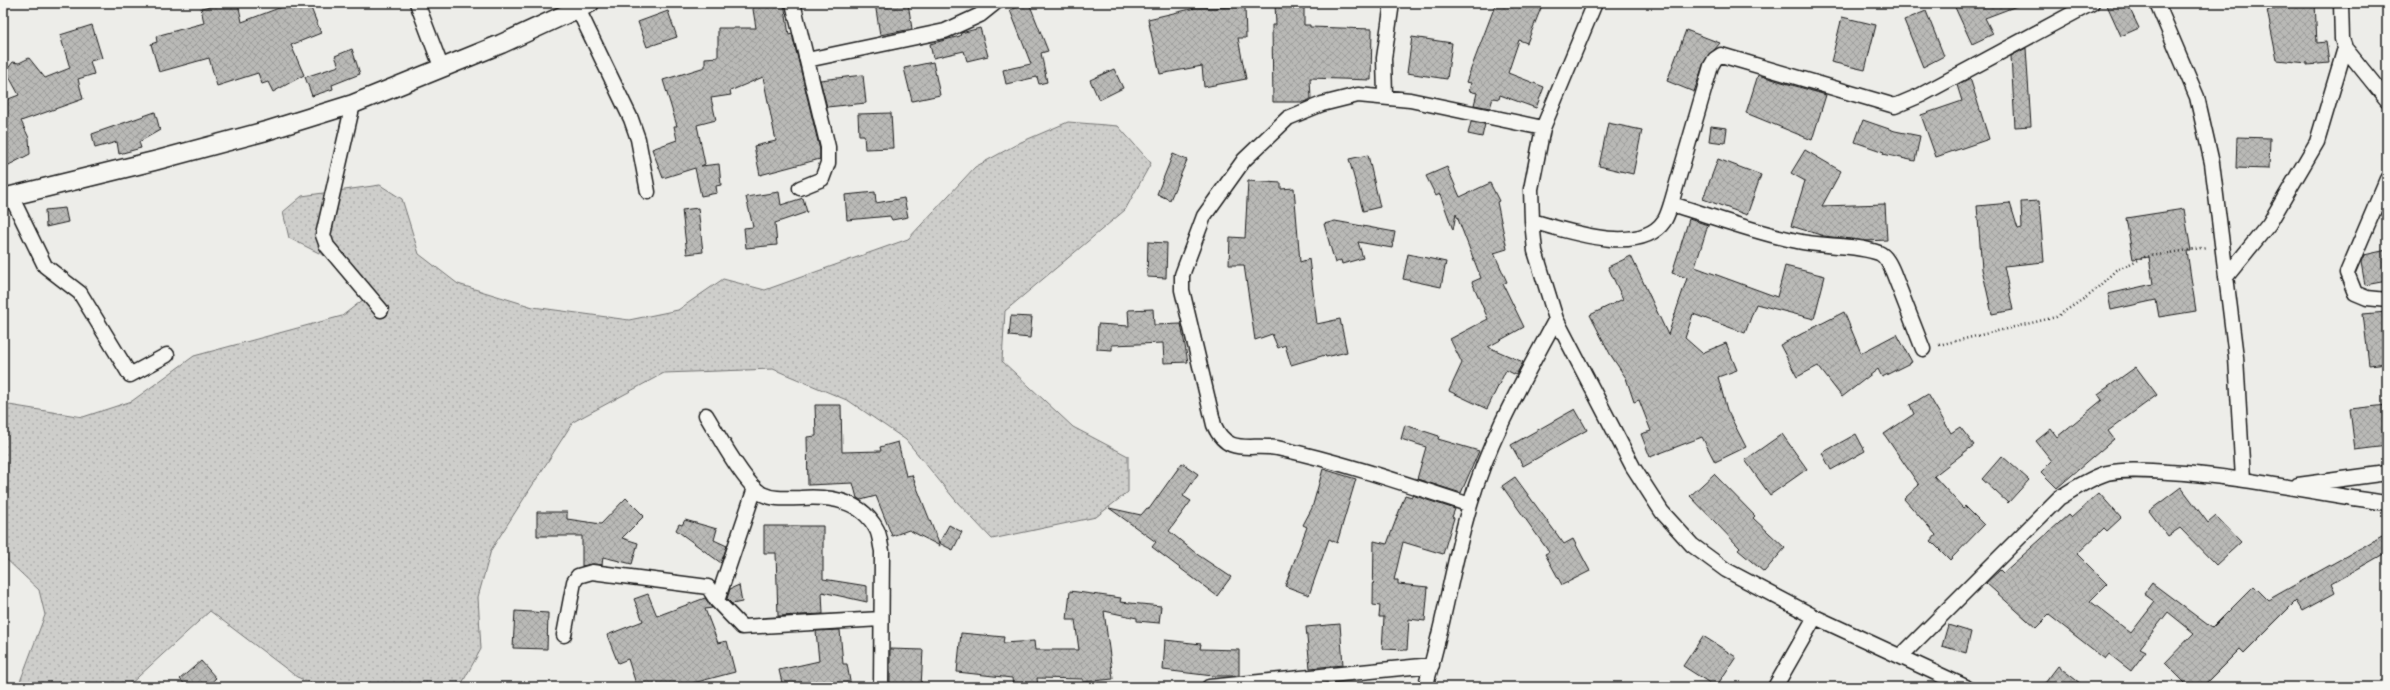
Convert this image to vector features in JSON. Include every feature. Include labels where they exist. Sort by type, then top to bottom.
[{"type":"street","points":[[417,3],[442,68]]},
{"type":"street","points":[[793,3],[828,147],[828,163],[822,179],[800,188]]},
{"type":"street","points":[[807,60],[945,31],[980,15],[995,3]]},
{"type":"street","points":[[1386,96],[1384,58],[1392,3]]},
{"type":"street","points":[[1595,3],[1543,128],[1530,189],[1532,221],[1535,251],[1556,319],[1632,467],[1662,512],[1692,545],[1726,570],[1815,617],[1966,687]]},
{"type":"street","points":[[1532,221],[1599,238],[1618,240],[1652,231],[1664,222],[1671,204],[1715,59],[1721,55],[1895,106],[1921,96],[2092,3]]},
{"type":"street","points":[[2157,3],[2197,97],[2212,163],[2236,358],[2243,479]]},
{"type":"street","points":[[2341,3],[2342,39],[2345,48],[2387,100]]},
{"type":"street","points":[[167,355],[130,375],[80,293],[45,266],[7,197],[154,161],[266,131],[353,104],[442,68],[584,6],[638,138],[648,192]]},
{"type":"street","points":[[2226,277],[2269,224],[2317,142],[2345,48]]},
{"type":"street","points":[[1470,505],[1372,473],[1275,448],[1233,445],[1220,438],[1214,425],[1182,290],[1182,275],[1204,216],[1244,160],[1288,118],[1322,104],[1358,95],[1386,96],[1543,128]]},
{"type":"street","points":[[353,104],[323,235],[327,246],[381,310]]},
{"type":"street","points":[[2387,179],[2347,273],[2355,293],[2367,298],[2387,300]]},
{"type":"street","points":[[1671,204],[1817,246],[1868,250],[1880,254],[1888,262],[1893,272],[1923,349]]},
{"type":"street","points":[[1425,687],[1432,665],[1470,505],[1488,455],[1510,405],[1556,319]]},
{"type":"street","points":[[706,415],[755,488],[762,494],[778,499],[825,496],[845,501],[865,515],[876,530],[882,550],[881,687]]},
{"type":"street","points":[[1901,656],[2059,498],[2084,482],[2107,473],[2130,470],[2190,473],[2243,479],[2387,503]]},
{"type":"street","points":[[2285,487],[2387,473]]},
{"type":"street","points":[[717,602],[755,488]]},
{"type":"street","points":[[564,635],[574,582],[584,573],[592,572],[699,584],[708,587],[717,602],[742,627],[881,619]]},
{"type":"street","points":[[1775,687],[1815,617]]},
{"type":"street","points":[[1208,687],[1432,665]]},
{"type":"path","points":[[1923,349],[2056,317],[2091,294],[2116,270],[2145,257],[2222,244]]},
{"type":"shaded area","points":[[1068,122],[1118,126],[1151,163],[1125,210],[1005,311],[1002,361],[1073,427],[1128,456],[1128,492],[1096,517],[992,539],[956,501],[906,440],[849,401],[773,369],[664,373],[573,422],[491,550],[478,597],[481,649],[460,687],[322,687],[297,677],[210,611],[127,687],[18,687],[45,615],[39,590],[3,556],[3,402],[9,405],[83,417],[132,401],[194,356],[342,316],[364,299],[361,274],[289,238],[283,212],[302,196],[380,185],[402,199],[419,254],[458,284],[533,307],[629,320],[678,310],[723,279],[765,290],[908,239],[975,167],[1021,142]]},
{"type":"building","points":[[227,3],[238,3],[242,22],[292,3],[309,3],[321,33],[291,45],[304,75],[273,92],[268,82],[262,84],[258,73],[217,86],[209,58],[159,72],[151,44],[157,42],[156,36],[204,23],[201,8]]},
{"type":"building","points":[[752,3],[784,3],[789,35],[792,34],[820,150],[820,159],[760,175],[754,146],[776,141],[763,77],[730,91],[731,95],[711,98],[716,120],[697,125],[705,164],[701,166],[719,164],[721,185],[716,186],[717,193],[701,196],[695,168],[663,178],[652,149],[677,140],[674,126],[677,126],[663,80],[705,67],[705,58],[718,57],[718,28],[756,28]]},
{"type":"building","points":[[875,3],[908,3],[912,29],[880,35]]},
{"type":"building","points":[[1029,3],[1048,51],[1041,53],[1047,82],[1039,84],[1037,77],[1006,84],[1003,70],[1031,64],[1010,10]]},
{"type":"building","points":[[1275,3],[1304,3],[1304,25],[1310,25],[1310,27],[1372,29],[1371,80],[1310,78],[1311,99],[1305,102],[1273,102],[1272,25],[1276,25]]},
{"type":"building","points":[[1496,3],[1543,3],[1527,43],[1519,40],[1508,73],[1544,87],[1536,108],[1500,95],[1499,99],[1493,98],[1490,108],[1474,105],[1477,93],[1469,91],[1471,83],[1466,82]]},
{"type":"building","points":[[1953,3],[2022,4],[1985,18],[1993,34],[1972,44]]},
{"type":"building","points":[[2106,3],[2127,3],[2139,28],[2121,36]]},
{"type":"building","points":[[2293,3],[2315,3],[2317,43],[2326,42],[2329,63],[2307,65],[2307,63],[2277,60],[2267,10]]},
{"type":"building","points":[[1245,7],[1246,38],[1238,38],[1246,79],[1204,87],[1202,66],[1160,74],[1148,19],[1195,8]]},
{"type":"building","points":[[668,11],[677,37],[647,47],[638,22]]},
{"type":"building","points":[[1926,11],[1944,56],[1923,67],[1904,20]]},
{"type":"building","points":[[1842,17],[1876,25],[1865,70],[1831,62]]},
{"type":"building","points":[[92,25],[102,58],[90,61],[94,74],[78,79],[83,99],[21,121],[29,138],[30,154],[3,168],[3,101],[19,95],[6,71],[13,62],[19,63],[29,58],[45,78],[70,68],[60,35]]},
{"type":"building","points":[[980,28],[988,56],[967,61],[964,51],[933,58],[930,44],[960,36],[961,33]]},
{"type":"building","points":[[1686,30],[1720,43],[1704,62],[1694,92],[1667,81]]},
{"type":"building","points":[[1412,37],[1452,43],[1447,79],[1407,73]]},
{"type":"building","points":[[2026,48],[2031,126],[2015,127],[2011,56]]},
{"type":"building","points":[[352,49],[360,74],[332,85],[333,89],[312,96],[305,77],[339,66],[335,56]]},
{"type":"building","points":[[933,62],[940,95],[912,101],[904,68]]},
{"type":"building","points":[[1114,69],[1123,88],[1099,100],[1090,80]]},
{"type":"building","points":[[863,75],[866,103],[827,107],[820,80]]},
{"type":"building","points":[[1758,75],[1826,95],[1812,140],[1746,113]]},
{"type":"building","points":[[1970,78],[1989,139],[1936,157],[1921,115],[1962,101],[1957,85]]},
{"type":"building","points":[[155,112],[160,130],[139,142],[141,148],[119,154],[117,142],[95,148],[92,134]]},
{"type":"building","points":[[891,113],[893,148],[865,149],[864,135],[859,135],[858,114]]},
{"type":"building","points":[[1863,120],[1895,131],[1920,136],[1915,161],[1883,154],[1884,152],[1855,142]]},
{"type":"building","points":[[1471,122],[1485,124],[1482,137],[1468,134]]},
{"type":"building","points":[[1608,123],[1642,130],[1633,174],[1599,166]]},
{"type":"building","points":[[1711,126],[1727,128],[1725,143],[1709,141]]},
{"type":"building","points":[[2237,137],[2270,138],[2269,169],[2236,168]]},
{"type":"building","points":[[1805,150],[1841,171],[1822,206],[1885,204],[1887,240],[1865,241],[1824,236],[1791,226],[1805,181],[1791,173]]},
{"type":"building","points":[[1173,154],[1187,160],[1170,200],[1157,194]]},
{"type":"building","points":[[1368,155],[1380,207],[1363,211],[1349,159]]},
{"type":"building","points":[[1718,159],[1761,175],[1747,215],[1703,199]]},
{"type":"building","points":[[1447,167],[1460,197],[1490,183],[1499,201],[1497,202],[1507,249],[1494,253],[1507,282],[1503,284],[1524,327],[1488,347],[1523,362],[1516,375],[1506,370],[1487,409],[1449,391],[1462,363],[1450,339],[1488,319],[1472,282],[1481,278],[1456,214],[1453,230],[1440,194],[1436,196],[1426,176]]},
{"type":"building","points":[[1248,181],[1281,183],[1281,189],[1294,188],[1300,262],[1309,259],[1317,324],[1340,319],[1347,352],[1326,357],[1325,355],[1291,365],[1285,345],[1278,348],[1272,334],[1255,340],[1244,265],[1229,265],[1230,237],[1245,238]]},
{"type":"building","points":[[779,192],[781,205],[803,198],[807,212],[775,223],[777,245],[746,248],[744,228],[753,227],[746,197]]},
{"type":"building","points":[[875,192],[876,203],[904,198],[908,217],[892,220],[890,216],[847,220],[845,195]]},
{"type":"building","points":[[2039,201],[2044,262],[2004,266],[2013,310],[1992,314],[1982,269],[1977,206],[2010,203],[2018,229],[2022,228],[2021,202]]},
{"type":"building","points":[[65,208],[68,222],[46,227],[45,210]]},
{"type":"building","points":[[698,208],[703,252],[687,254],[682,210]]},
{"type":"building","points":[[2184,209],[2191,251],[2187,251],[2196,311],[2159,317],[2156,300],[2111,310],[2108,294],[2153,284],[2149,257],[2133,259],[2126,218]]},
{"type":"building","points":[[1689,219],[1708,225],[1695,267],[1777,297],[1785,266],[1825,276],[1814,319],[1756,304],[1745,333],[1693,314],[1685,338],[1702,353],[1726,343],[1737,370],[1718,377],[1727,410],[1746,447],[1715,462],[1702,437],[1650,457],[1641,434],[1651,431],[1639,400],[1634,402],[1626,378],[1610,354],[1590,315],[1623,299],[1608,267],[1631,256],[1668,335],[1687,278],[1672,273]]},
{"type":"building","points":[[1335,221],[1395,232],[1392,248],[1358,242],[1363,258],[1342,264],[1341,260],[1335,263],[1324,224]]},
{"type":"building","points":[[1148,242],[1167,243],[1166,278],[1147,277]]},
{"type":"building","points":[[2387,250],[2387,281],[2365,285],[2361,262],[2364,255]]},
{"type":"building","points":[[1408,254],[1446,262],[1441,287],[1403,279]]},
{"type":"building","points":[[1153,309],[1154,325],[1181,324],[1188,362],[1164,363],[1163,343],[1112,345],[1112,350],[1097,349],[1098,324],[1129,326],[1128,310]]},
{"type":"building","points":[[1844,312],[1861,353],[1897,334],[1912,362],[1882,377],[1878,369],[1842,397],[1818,366],[1797,377],[1780,345]]},
{"type":"building","points":[[2387,312],[2387,363],[2369,365],[2363,314]]},
{"type":"building","points":[[1011,316],[1032,317],[1030,338],[1009,336]]},
{"type":"building","points":[[2136,367],[2157,395],[2108,431],[2114,439],[2057,488],[2041,472],[2052,461],[2036,441],[2051,429],[2057,437],[2102,400],[2098,394]]},
{"type":"building","points":[[1928,394],[1951,433],[1960,427],[1974,445],[1934,476],[1963,508],[1965,506],[1984,525],[1950,560],[1931,541],[1936,535],[1904,499],[1919,485],[1884,434],[1914,414],[1910,405]]},
{"type":"building","points":[[815,405],[841,405],[842,452],[881,451],[880,447],[898,442],[906,476],[912,475],[940,546],[909,530],[892,536],[876,496],[861,500],[857,498],[853,483],[808,485],[807,437],[816,436]]},
{"type":"building","points":[[2387,405],[2387,446],[2355,450],[2350,409]]},
{"type":"building","points":[[1575,409],[1587,430],[1523,466],[1511,445]]},
{"type":"building","points":[[1405,425],[1439,436],[1438,439],[1479,451],[1461,493],[1417,479],[1426,447],[1401,439]]},
{"type":"building","points":[[1782,434],[1807,469],[1770,495],[1745,460]]},
{"type":"building","points":[[1856,434],[1865,451],[1831,470],[1822,453]]},
{"type":"building","points":[[2002,456],[2029,480],[2008,503],[1982,479]]},
{"type":"building","points":[[1182,463],[1198,474],[1183,496],[1191,501],[1169,531],[1198,555],[1231,577],[1217,596],[1152,547],[1156,542],[1109,508],[1141,515],[1147,508],[1149,509]]},
{"type":"building","points":[[1323,469],[1356,479],[1337,543],[1329,539],[1309,595],[1285,586],[1307,527],[1303,525],[1312,508]]},
{"type":"building","points":[[1714,474],[1755,516],[1753,518],[1785,548],[1764,572],[1738,550],[1740,548],[1690,496]]},
{"type":"building","points":[[1515,477],[1564,544],[1573,539],[1590,571],[1562,585],[1545,554],[1549,552],[1502,486]]},
{"type":"building","points":[[2181,487],[2208,523],[2216,516],[2241,542],[2216,565],[2180,528],[2168,536],[2149,511]]},
{"type":"building","points":[[2099,493],[2121,518],[2107,531],[2104,528],[2077,554],[2107,584],[2090,601],[2131,633],[2155,602],[2144,594],[2152,583],[2212,628],[2254,586],[2268,600],[2382,536],[2387,544],[2387,552],[2331,584],[2335,593],[2302,611],[2296,601],[2244,653],[2240,649],[2202,687],[2189,687],[2165,663],[2194,633],[2168,612],[2140,648],[2146,651],[2131,671],[2109,654],[2105,659],[2049,615],[2036,628],[1986,583],[2000,570],[2003,573],[2068,515],[2071,518]]},
{"type":"building","points":[[1405,495],[1412,497],[1412,495],[1455,509],[1452,517],[1454,518],[1443,554],[1403,542],[1394,580],[1398,580],[1398,584],[1428,587],[1425,621],[1409,619],[1407,650],[1382,649],[1384,617],[1379,617],[1380,606],[1373,605],[1374,541],[1387,544]]},
{"type":"building","points":[[626,498],[644,516],[622,538],[638,543],[632,564],[603,557],[602,565],[593,564],[582,566],[582,536],[537,536],[537,512],[567,512],[567,519],[601,524]]},
{"type":"building","points":[[685,520],[717,529],[714,540],[727,546],[721,563],[676,530],[679,524],[682,525]]},
{"type":"building","points":[[949,525],[962,532],[953,550],[939,543]]},
{"type":"building","points":[[764,526],[823,526],[823,579],[867,586],[867,602],[822,592],[823,614],[778,616],[776,553],[764,553]]},
{"type":"building","points":[[739,585],[742,602],[732,604],[727,599],[730,589]]},
{"type":"building","points":[[1070,591],[1121,598],[1120,602],[1161,606],[1159,623],[1137,621],[1137,618],[1104,611],[1113,679],[1083,682],[1083,679],[1037,678],[1038,687],[1013,687],[1012,678],[957,672],[961,633],[1004,637],[1003,643],[1034,641],[1035,650],[1079,650],[1075,620],[1067,620]]},
{"type":"building","points":[[648,594],[657,616],[705,598],[712,608],[705,609],[718,643],[727,641],[735,672],[678,687],[637,687],[628,659],[618,663],[607,635],[643,621],[634,599]]},
{"type":"building","points":[[515,611],[548,613],[547,649],[513,648]]},
{"type":"building","points":[[1340,624],[1343,665],[1310,668],[1306,627]]},
{"type":"building","points":[[1948,625],[1971,632],[1966,653],[1942,646]]},
{"type":"building","points":[[840,630],[843,664],[847,664],[851,687],[783,687],[779,670],[819,661],[816,631]]},
{"type":"building","points":[[1703,636],[1736,657],[1716,687],[1683,666]]},
{"type":"building","points":[[1165,640],[1201,644],[1200,649],[1239,650],[1239,676],[1213,676],[1163,670]]},
{"type":"building","points":[[890,649],[923,650],[921,687],[890,687]]},
{"type":"building","points":[[201,661],[216,678],[206,687],[187,687],[180,679]]},
{"type":"building","points":[[2058,666],[2085,687],[2042,687]]}]
